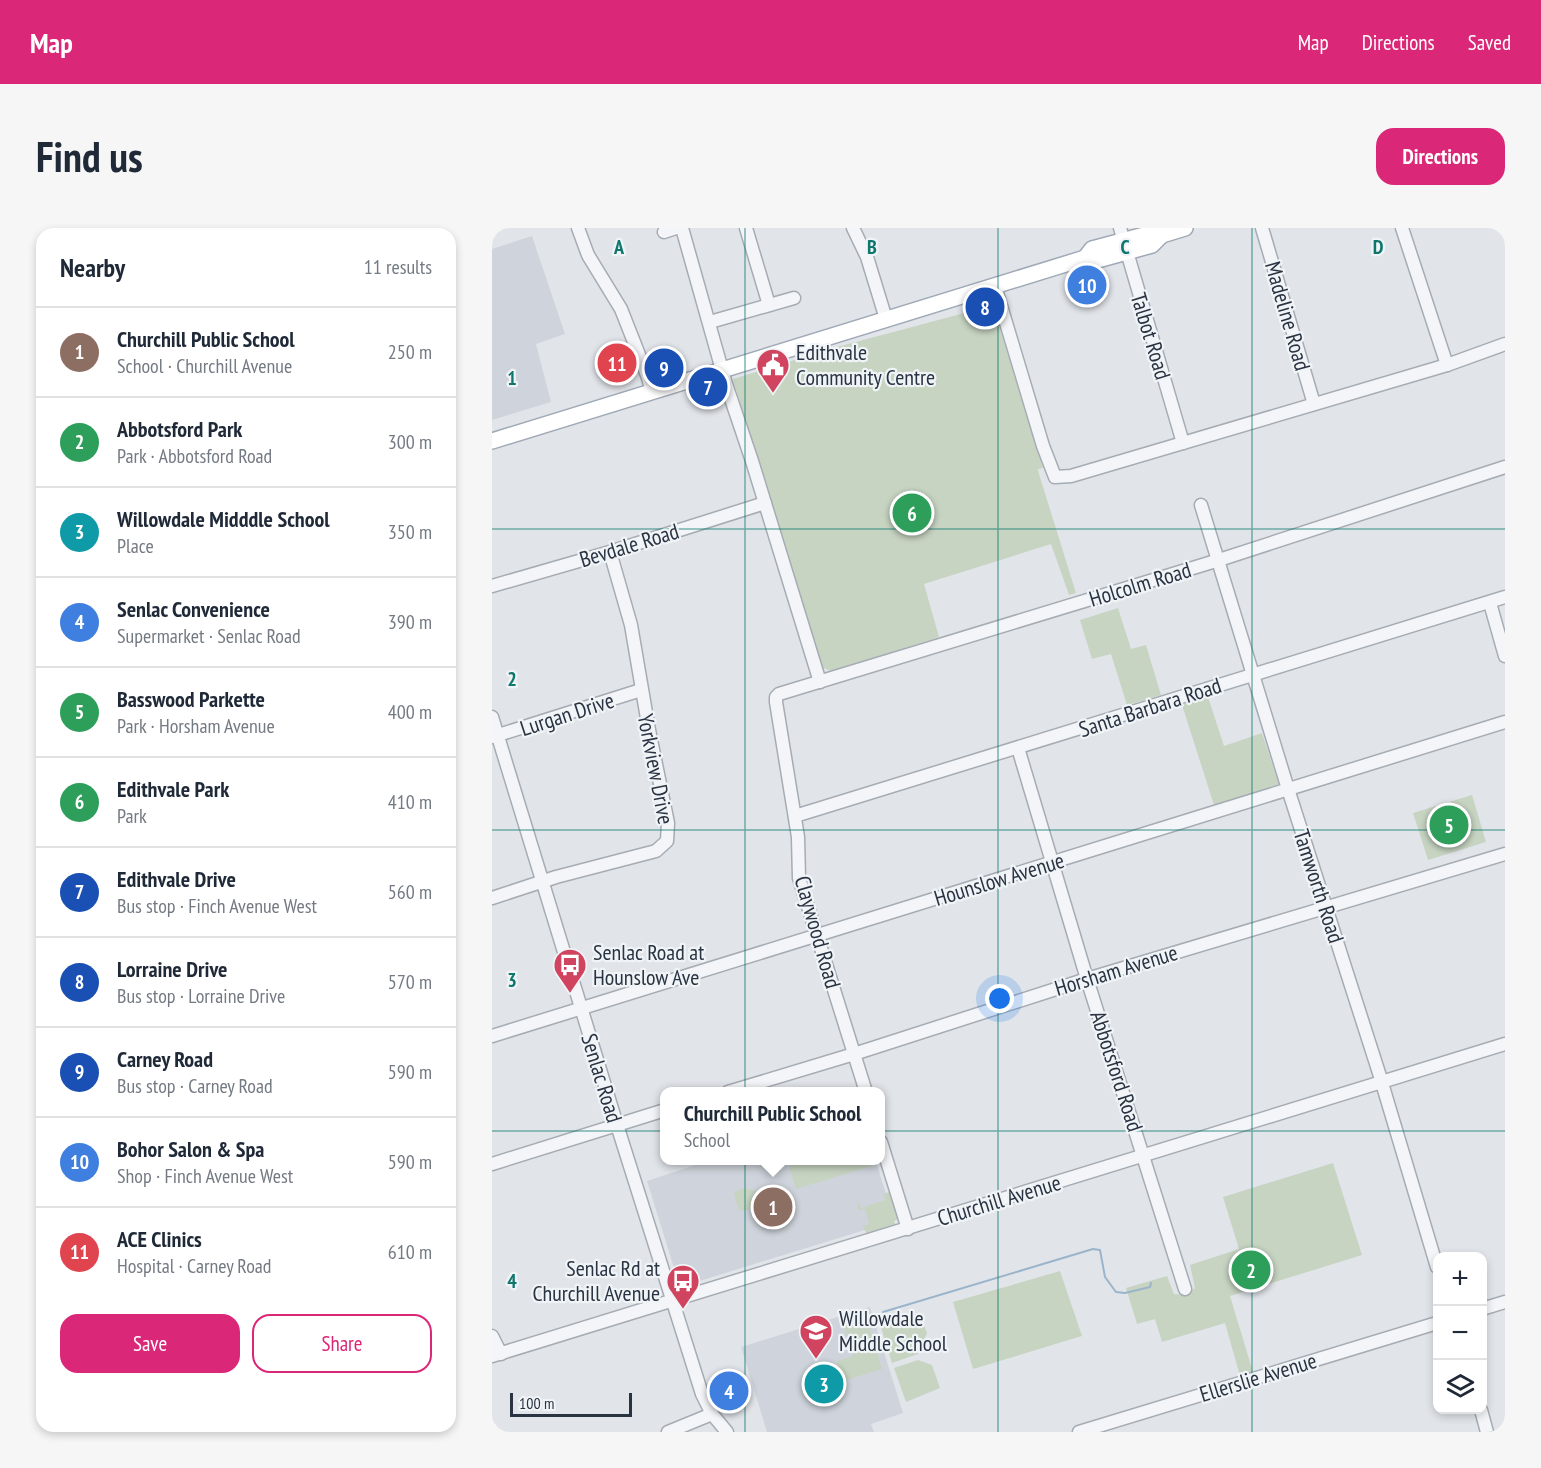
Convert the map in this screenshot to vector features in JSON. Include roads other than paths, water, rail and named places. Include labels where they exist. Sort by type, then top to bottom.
[{"type":"main road","points":[[492,441],[1085,258],[1094,261],[1122,240],[1152,245],[1162,235],[1185,228]]},
{"type":"street","points":[[578,228],[588,255],[621,309],[652,391]]},
{"type":"street","points":[[682,228],[723,370],[820,682]]},
{"type":"street","points":[[746,228],[769,305]]},
{"type":"street","points":[[853,228],[867,257],[886,319]]},
{"type":"street","name":"Madeline Road","points":[[1262,228],[1314,404]]},
{"type":"street","points":[[1402,228],[1447,365]]},
{"type":"street","name":"Talbot Road","points":[[1122,240],[1183,443]]},
{"type":"street","points":[[995,286],[1043,446],[1055,477],[1071,476],[1447,365],[1505,344]]},
{"type":"street","points":[[710,322],[794,298]]},
{"type":"street","name":"Holcolm Road","points":[[776,697],[779,694],[1219,560],[1505,468]]},
{"type":"street","name":"Bevdale Road","points":[[492,586],[765,503]]},
{"type":"street","name":"Tamworth Road","points":[[1201,505],[1433,1254]]},
{"type":"street","name":"Yorkview Drive","points":[[492,898],[656,850],[667,841],[668,823],[641,690],[631,625],[609,552]]},
{"type":"street","name":"Santa Barbara Road","points":[[795,816],[1505,597]]},
{"type":"street","points":[[1490,603],[1505,656]]},
{"type":"street","name":"Lurgan Drive","points":[[495,736],[641,690]]},
{"type":"street","name":"Claywood Road","points":[[776,697],[798,837],[799,878],[864,1087]]},
{"type":"street","name":"Senlac Road","points":[[492,717],[495,736],[543,882],[702,1394],[712,1414],[726,1432]]},
{"type":"street","name":"Hounslow Avenue","points":[[492,1036],[1505,722]]},
{"type":"street","name":"Abbotsford Road","points":[[1018,748],[1087,979],[1185,1289]]},
{"type":"street","name":"Horsham Avenue","points":[[745,1087],[1087,979],[1505,854]]},
{"type":"street","name":"Churchill Avenue","points":[[496,1355],[1505,1044]]},
{"type":"street","points":[[492,1164],[660,1112]]},
{"type":"street","points":[[885,1155],[908,1228]]},
{"type":"street","points":[[1487,1307],[1505,1302]]},
{"type":"street","name":"Ellerslie Avenue","points":[[1078,1432],[1433,1324]]},
{"type":"street","points":[[492,1336],[496,1355]]},
{"type":"street","points":[[668,1432],[712,1414]]},
{"type":"street","points":[[1481,1414],[1487,1432]]},
{"type":"waterway","points":[[883,1312],[1093,1249],[1100,1250],[1105,1277],[1116,1292],[1125,1293],[1150,1287],[1151,1283]]},
{"type":"place","name":"Bohor Salon & Spa","points":[[1087,285]]},
{"type":"place","name":"Lorraine Drive","points":[[985,307]]},
{"type":"place","name":"ACE Clinics","points":[[617,363]]},
{"type":"place","name":"Carney Road","points":[[664,368]]},
{"type":"place","name":"Edithvale Drive","points":[[708,387]]},
{"type":"place","name":"Edithvale Community Centre","points":[[773,394]]},
{"type":"place","name":"Edithvale Park","points":[[912,513]]},
{"type":"place","name":"Basswood Parkette","points":[[1449,825]]},
{"type":"place","name":"Senlac Road at Hounslow Ave","points":[[570,994]]},
{"type":"place","name":"Churchill Public School","points":[[773,1207]]},
{"type":"place","name":"Abbotsford Park","points":[[1251,1270]]},
{"type":"place","name":"Senlac Rd at Churchill Avenue","points":[[683,1310]]},
{"type":"place","name":"Willowdale Middle School","points":[[816,1360]]},
{"type":"place","name":"Willowdale Midddle School","points":[[824,1384]]},
{"type":"place","name":"Senlac Convenience","points":[[729,1391]]}]
